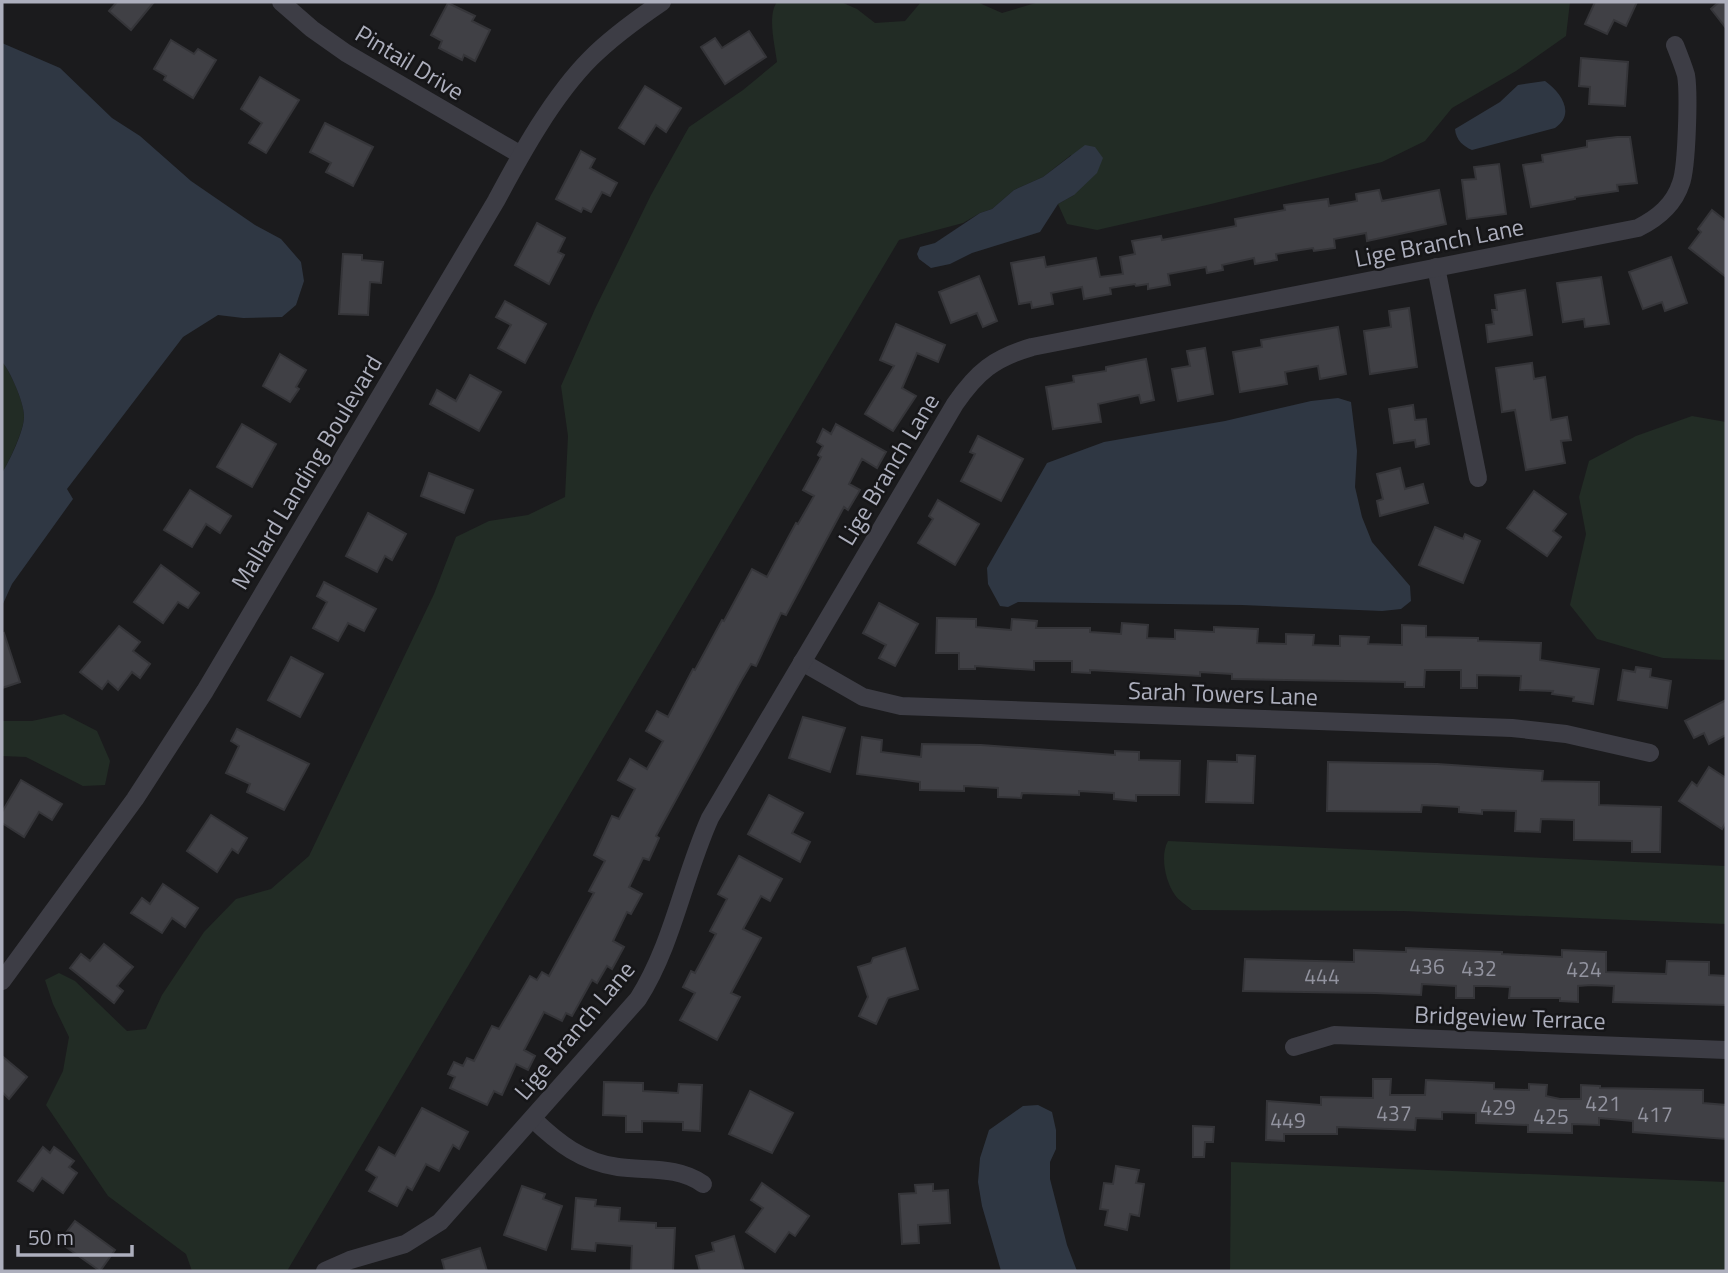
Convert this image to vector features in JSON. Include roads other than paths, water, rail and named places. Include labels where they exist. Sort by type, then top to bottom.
[{"type":"street","name":"Pintail Drive","points":[[281,2],[312,29],[346,52],[521,155]]},
{"type":"street","name":"Mallard Landing Boulevard","points":[[2,981],[135,799],[199,701],[521,155],[568,85],[610,40],[662,2]]},
{"type":"street","name":"Lige Branch Lane","points":[[325,1271],[350,1260],[385,1252],[425,1234],[454,1208],[626,1013],[654,974],[696,850],[710,818],[955,404],[982,370],[998,359],[1032,347],[1628,230],[1658,217],[1682,182],[1685,160],[1686,79],[1675,45]]},
{"type":"street","points":[[1436,267],[1478,478]]},
{"type":"street","name":"Sarah Towers Lane","points":[[802,662],[863,697],[901,706],[1512,728],[1566,734],[1650,753]]},
{"type":"street","name":"Bridgeview Terrace","points":[[1294,1047],[1334,1035],[1726,1050]]},
{"type":"street","points":[[533,1119],[556,1141],[588,1160],[620,1167],[680,1173],[704,1184]]},
{"type":"water","points":[[2,43],[60,68],[112,118],[140,136],[191,181],[255,225],[281,239],[301,262],[304,281],[296,305],[282,317],[243,318],[218,315],[183,337],[67,489],[73,499],[12,584],[2,606],[2,473],[19,438],[24,417],[16,388],[2,362]]},
{"type":"water","points":[[1545,81],[1564,103],[1565,116],[1555,128],[1472,150],[1458,139],[1455,129],[1500,102],[1518,85]]},
{"type":"water","points":[[1085,145],[1095,147],[1103,158],[1097,173],[1074,195],[1058,204],[1040,232],[972,253],[950,264],[931,268],[919,259],[917,254],[920,247],[935,243],[980,213],[992,209],[1014,190],[1043,177]]},
{"type":"water","points":[[1338,398],[1351,402],[1357,451],[1355,487],[1362,517],[1372,542],[1410,586],[1411,601],[1401,609],[1382,611],[1242,605],[1018,602],[1008,607],[1000,606],[988,584],[987,568],[1047,463],[1104,442]]},
{"type":"water","points":[[1038,1105],[1052,1112],[1056,1149],[1050,1162],[1050,1179],[1067,1245],[1077,1271],[1001,1271],[982,1206],[978,1182],[980,1158],[989,1130],[1023,1106]]}]
